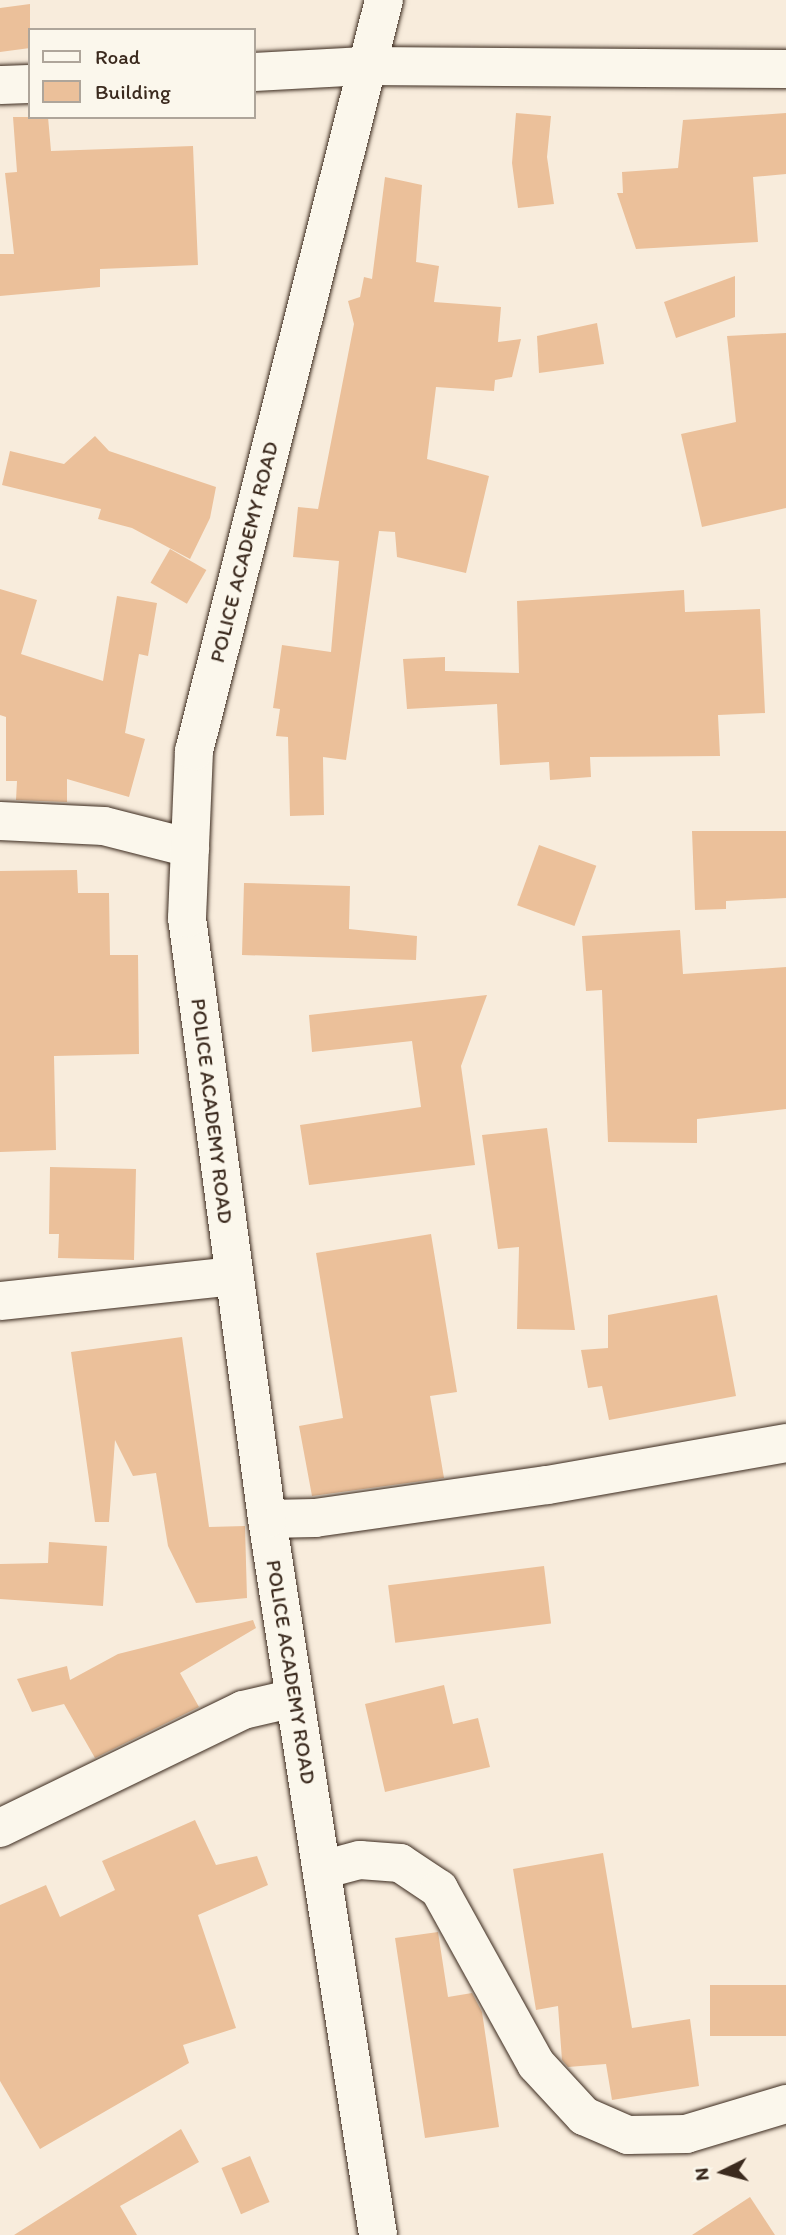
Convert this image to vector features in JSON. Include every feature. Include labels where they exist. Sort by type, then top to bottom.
[{"type":"street","name":"POLICE ACADEMY ROAD","points":[[378,2235],[267,1519],[187,918],[194,751],[365,66],[384,0]]},
{"type":"street","points":[[256,72],[365,66],[786,69]]},
{"type":"street","points":[[0,85],[28,84]]},
{"type":"street","points":[[0,821],[104,826],[190,848]]},
{"type":"street","points":[[0,1301],[234,1276]]},
{"type":"street","points":[[267,1519],[315,1518],[548,1485],[786,1443]]},
{"type":"street","points":[[0,1828],[243,1710],[295,1698]]},
{"type":"street","points":[[322,1870],[360,1860],[400,1863],[439,1889],[536,2064],[584,2116],[628,2135],[686,2134],[778,2109]]},
{"type":"building","points":[[30,4],[28,48],[0,52],[0,8]]},
{"type":"building","points":[[516,113],[551,116],[547,157],[554,204],[518,208],[512,163]]},
{"type":"building","points":[[786,113],[786,174],[753,177],[758,242],[636,249],[617,193],[623,193],[622,172],[678,168],[683,120]]},
{"type":"building","points":[[13,117],[48,119],[51,151],[193,146],[198,265],[100,269],[100,287],[0,296],[0,254],[14,254],[5,173],[17,172]]},
{"type":"building","points":[[385,177],[422,185],[416,262],[439,266],[434,302],[501,307],[498,342],[521,339],[512,377],[495,380],[494,391],[436,387],[427,459],[489,476],[466,573],[397,557],[395,532],[379,531],[346,760],[323,757],[324,815],[290,816],[288,737],[276,736],[280,709],[273,708],[282,645],[331,652],[339,561],[293,557],[298,507],[318,509],[354,324],[348,301],[360,297],[364,277],[372,279]]},
{"type":"building","points":[[735,276],[735,317],[676,338],[664,302]]},
{"type":"building","points":[[597,323],[604,364],[539,373],[537,336]]},
{"type":"building","points":[[786,333],[786,508],[702,527],[681,434],[736,422],[727,336]]},
{"type":"building","points":[[95,436],[109,451],[216,487],[210,518],[190,559],[132,528],[98,519],[101,509],[2,485],[10,451],[64,464]]},
{"type":"building","points":[[170,549],[206,570],[187,604],[150,583]]},
{"type":"building","points":[[0,589],[37,600],[21,654],[103,681],[117,596],[157,603],[148,656],[139,654],[125,733],[145,739],[129,797],[67,779],[67,802],[16,800],[17,781],[6,781],[6,717],[0,715]]},
{"type":"building","points":[[684,590],[685,612],[760,609],[765,713],[718,715],[720,756],[590,757],[591,777],[550,780],[549,762],[500,765],[497,704],[407,709],[403,659],[445,657],[445,671],[519,673],[517,601]]},
{"type":"building","points":[[692,831],[786,831],[786,898],[726,901],[726,909],[695,910]]},
{"type":"building","points":[[539,845],[596,866],[574,926],[517,905]]},
{"type":"building","points":[[77,870],[78,893],[109,893],[110,955],[138,955],[139,1054],[54,1056],[56,1150],[0,1152],[0,871]]},
{"type":"building","points":[[244,883],[350,886],[349,929],[417,936],[416,960],[242,955]]},
{"type":"building","points":[[680,930],[683,974],[786,967],[786,1109],[697,1119],[697,1143],[608,1142],[602,990],[586,991],[582,936]]},
{"type":"building","points":[[487,995],[461,1066],[475,1165],[309,1185],[300,1125],[421,1107],[412,1041],[312,1052],[309,1015]]},
{"type":"building","points":[[547,1128],[575,1330],[517,1329],[519,1247],[498,1249],[482,1135]]},
{"type":"building","points":[[50,1167],[136,1169],[134,1260],[58,1258],[59,1234],[49,1234]]},
{"type":"building","points":[[431,1234],[457,1392],[430,1396],[444,1478],[312,1496],[299,1426],[343,1418],[316,1253]]},
{"type":"building","points":[[717,1295],[736,1396],[609,1420],[602,1386],[588,1388],[581,1350],[608,1348],[608,1315]]},
{"type":"building","points":[[182,1337],[209,1527],[245,1526],[247,1598],[196,1603],[168,1546],[156,1473],[133,1476],[115,1440],[109,1522],[95,1522],[71,1352]]},
{"type":"building","points":[[49,1542],[107,1546],[103,1606],[0,1599],[0,1564],[48,1563]]},
{"type":"building","points":[[544,1566],[551,1624],[395,1643],[388,1585]]},
{"type":"building","points":[[253,1620],[256,1628],[180,1673],[199,1707],[95,1758],[64,1704],[32,1712],[17,1679],[67,1666],[70,1680],[118,1654]]},
{"type":"building","points":[[444,1685],[453,1724],[478,1718],[490,1767],[385,1792],[365,1704]]},
{"type":"building","points":[[195,1820],[216,1865],[257,1856],[268,1885],[198,1915],[236,2028],[183,2045],[189,2063],[40,2149],[0,2081],[0,1905],[46,1885],[60,1917],[115,1890],[102,1861]]},
{"type":"building","points":[[603,1853],[632,2028],[690,2019],[699,2086],[612,2100],[606,2064],[568,2067],[562,2060],[558,2006],[536,2010],[513,1869]]},
{"type":"building","points":[[438,1932],[448,1997],[472,1993],[482,2012],[499,2127],[425,2138],[395,1938]]},
{"type":"building","points":[[710,1985],[786,1985],[786,2036],[710,2036]]},
{"type":"building","points":[[181,2129],[199,2162],[120,2206],[137,2235],[14,2235]]},
{"type":"building","points":[[250,2156],[270,2202],[241,2214],[221,2168]]},
{"type":"building","points":[[750,2197],[775,2235],[692,2235]]}]
